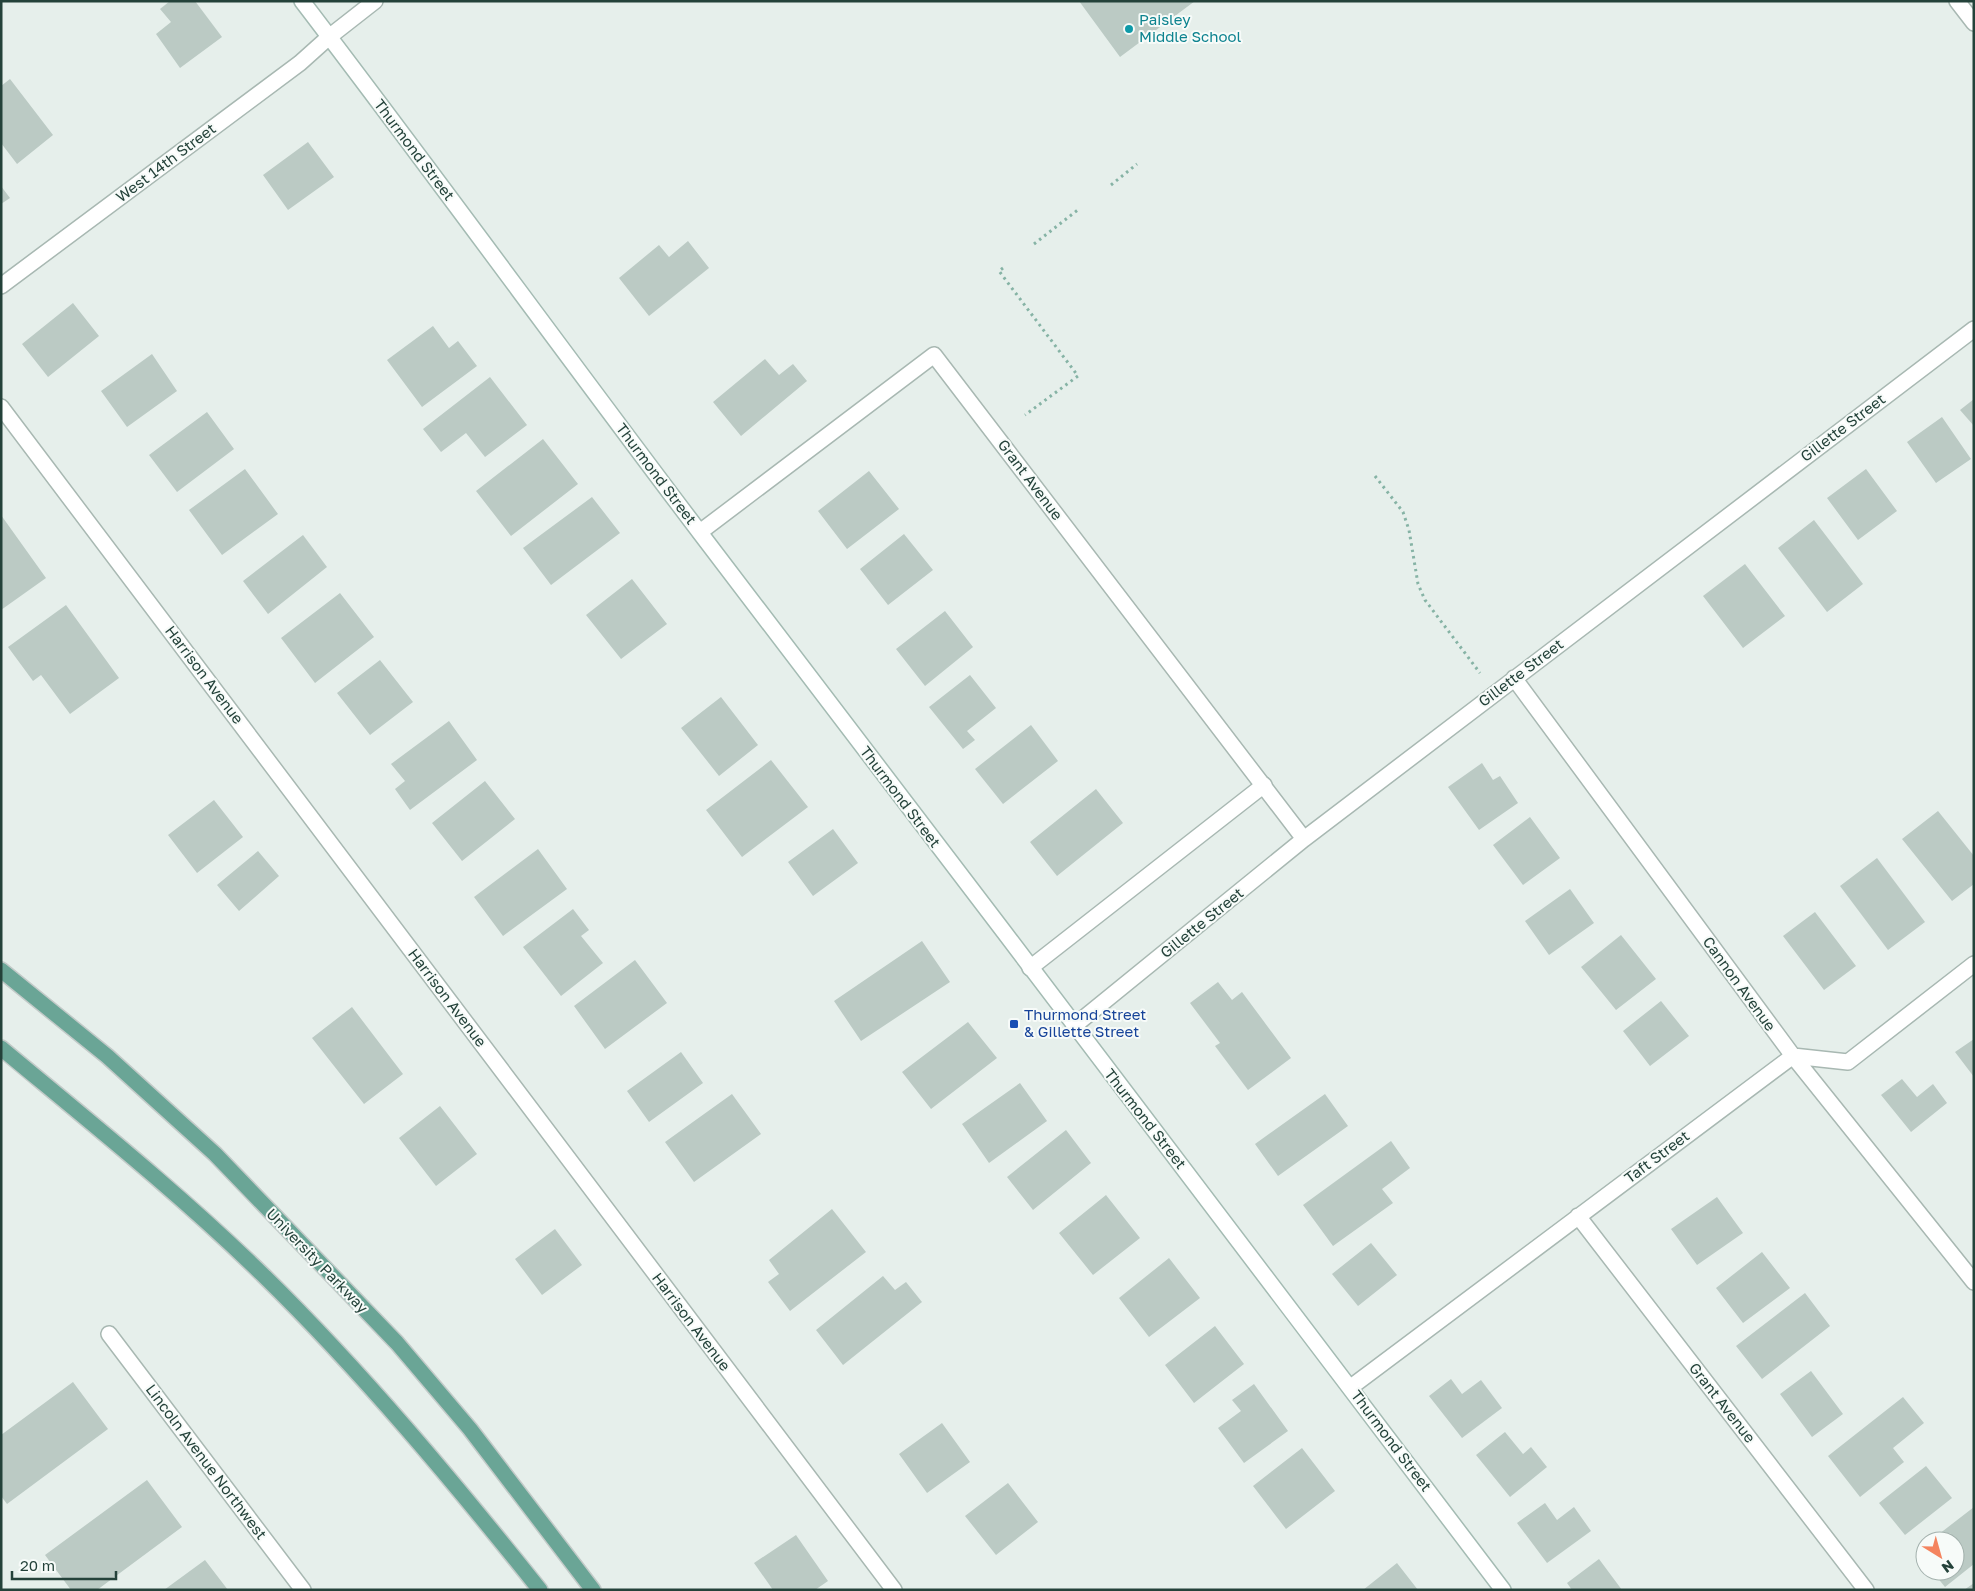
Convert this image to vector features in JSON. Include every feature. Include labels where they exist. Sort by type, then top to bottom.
[{"type":"main road","name":"University Parkway","points":[[1,970],[107,1056],[215,1154],[397,1343],[470,1429],[592,1590]]},
{"type":"main road","points":[[1,1048],[160,1180],[263,1275],[358,1375],[454,1482],[540,1590]]},
{"type":"street","name":"Thurmond Street","points":[[302,1],[700,532],[1074,1026],[1351,1387],[1502,1590]]},
{"type":"street","name":"West 14th Street","points":[[1,286],[300,63],[375,1]]},
{"type":"street","points":[[1957,1],[1974,23]]},
{"type":"street","name":"Gillette Street","points":[[1074,1026],[1304,839],[1974,329]]},
{"type":"street","name":"Grant Avenue","points":[[700,532],[934,355],[1304,839]]},
{"type":"street","name":"Harrison Avenue","points":[[1,407],[894,1590]]},
{"type":"street","name":"Cannon Avenue","points":[[1514,678],[1793,1056],[1974,1282]]},
{"type":"street","points":[[1030,968],[1264,785]]},
{"type":"street","points":[[1793,1056],[1848,1062],[1974,964]]},
{"type":"street","name":"Taft Street","points":[[1351,1387],[1793,1056]]},
{"type":"street","name":"Grant Avenue","points":[[1578,1216],[1866,1590]]},
{"type":"street","name":"Lincoln Avenue Northwest","points":[[109,1334],[303,1590]]},
{"type":"path","points":[[1111,185],[1138,164]]},
{"type":"path","points":[[1034,244],[1079,209]]},
{"type":"path","points":[[1003,268],[999,271],[1078,376],[1025,415]]},
{"type":"path","points":[[1375,476],[1404,512],[1418,584],[1424,600],[1480,674]]},
{"type":"building","points":[[170,1],[195,1],[222,37],[180,68],[156,34],[171,22],[160,9]]},
{"type":"building","name":"Paisley Middle School","points":[[1079,1],[1195,1],[1120,57]]},
{"type":"building","points":[[10,79],[53,135],[17,164],[1,143],[1,86]]},
{"type":"building","points":[[308,142],[334,177],[288,210],[263,175]]},
{"type":"building","points":[[1,186],[10,198],[1,204]]},
{"type":"building","points":[[688,241],[709,268],[649,316],[619,278],[659,245],[669,257]]},
{"type":"building","points":[[73,303],[99,336],[48,377],[22,344]]},
{"type":"building","points":[[433,326],[449,348],[458,341],[477,366],[422,407],[387,360]]},
{"type":"building","points":[[152,354],[177,391],[127,427],[101,391]]},
{"type":"building","points":[[765,359],[779,375],[793,364],[807,381],[741,436],[713,402]]},
{"type":"building","points":[[490,377],[527,425],[485,457],[466,433],[441,452],[423,429]]},
{"type":"building","points":[[1974,399],[1974,426],[1960,410]]},
{"type":"building","points":[[207,412],[234,449],[177,492],[149,455]]},
{"type":"building","points":[[1942,417],[1971,459],[1936,483],[1907,442]]},
{"type":"building","points":[[543,439],[578,484],[511,536],[476,491]]},
{"type":"building","points":[[245,469],[278,514],[222,555],[189,510]]},
{"type":"building","points":[[1866,469],[1897,511],[1858,540],[1827,498]]},
{"type":"building","points":[[869,471],[899,509],[847,549],[818,511]]},
{"type":"building","points":[[592,497],[620,533],[551,585],[523,548]]},
{"type":"building","points":[[1,515],[46,578],[1,610]]},
{"type":"building","points":[[1814,520],[1863,584],[1827,612],[1778,548]]},
{"type":"building","points":[[904,534],[933,570],[888,605],[860,569]]},
{"type":"building","points":[[303,535],[327,567],[268,614],[243,581]]},
{"type":"building","points":[[1745,564],[1785,616],[1743,648],[1703,596]]},
{"type":"building","points":[[632,579],[667,624],[621,659],[586,615]]},
{"type":"building","points":[[340,593],[374,637],[315,683],[281,638]]},
{"type":"building","points":[[66,605],[119,678],[70,714],[41,675],[33,681],[8,647]]},
{"type":"building","points":[[945,611],[973,647],[925,686],[896,649]]},
{"type":"building","points":[[380,660],[413,702],[370,735],[337,693]]},
{"type":"building","points":[[970,675],[996,708],[967,731],[975,740],[963,749],[929,707]]},
{"type":"building","points":[[721,697],[758,745],[719,776],[681,728]]},
{"type":"building","points":[[449,721],[477,760],[410,810],[395,789],[405,781],[391,764]]},
{"type":"building","points":[[1031,725],[1058,761],[1003,804],[975,769]]},
{"type":"building","points":[[771,760],[808,807],[742,857],[706,810]]},
{"type":"building","points":[[1482,763],[1493,780],[1500,776],[1518,803],[1479,830],[1448,787]]},
{"type":"building","points":[[485,781],[515,819],[462,861],[432,823]]},
{"type":"building","points":[[1096,789],[1123,823],[1057,876],[1030,842]]},
{"type":"building","points":[[214,800],[243,837],[197,873],[168,835]]},
{"type":"building","points":[[1938,811],[1974,856],[1974,884],[1952,901],[1902,839]]},
{"type":"building","points":[[1530,817],[1560,858],[1523,885],[1493,845]]},
{"type":"building","points":[[833,829],[858,863],[813,896],[788,862]]},
{"type":"building","points":[[538,849],[567,889],[503,936],[474,897]]},
{"type":"building","points":[[258,851],[279,876],[239,911],[217,885]]},
{"type":"building","points":[[1877,858],[1925,922],[1888,950],[1840,886]]},
{"type":"building","points":[[1570,889],[1594,923],[1549,955],[1525,921]]},
{"type":"building","points":[[573,909],[589,930],[581,936],[603,963],[561,996],[523,947]]},
{"type":"building","points":[[1815,912],[1856,966],[1824,990],[1783,936]]},
{"type":"building","points":[[1621,935],[1656,979],[1616,1010],[1581,967]]},
{"type":"building","points":[[922,941],[950,982],[861,1041],[834,1001]]},
{"type":"building","points":[[635,960],[667,1003],[605,1049],[574,1006]]},
{"type":"building","points":[[1218,982],[1232,1000],[1242,992],[1291,1058],[1248,1090],[1215,1046],[1220,1043],[1190,1003]]},
{"type":"building","points":[[1661,1001],[1689,1036],[1650,1066],[1623,1031]]},
{"type":"building","points":[[352,1007],[403,1074],[364,1104],[312,1038]]},
{"type":"building","points":[[968,1022],[997,1058],[931,1109],[902,1072]]},
{"type":"building","points":[[1974,1039],[1974,1077],[1955,1052]]},
{"type":"building","points":[[681,1052],[703,1083],[649,1122],[627,1091]]},
{"type":"building","points":[[1902,1079],[1917,1097],[1933,1084],[1947,1103],[1911,1132],[1881,1095]]},
{"type":"building","points":[[1020,1083],[1047,1121],[989,1163],[962,1124]]},
{"type":"building","points":[[732,1094],[761,1134],[694,1182],[665,1142]]},
{"type":"building","points":[[1325,1094],[1348,1126],[1278,1176],[1255,1144]]},
{"type":"building","points":[[440,1106],[477,1154],[436,1186],[399,1138]]},
{"type":"building","points":[[1066,1130],[1091,1163],[1033,1210],[1007,1177]]},
{"type":"building","points":[[1391,1141],[1410,1168],[1382,1189],[1393,1203],[1333,1246],[1303,1205]]},
{"type":"building","points":[[1106,1195],[1140,1238],[1093,1275],[1059,1233]]},
{"type":"building","points":[[1717,1197],[1743,1233],[1697,1265],[1671,1229]]},
{"type":"building","points":[[832,1209],[866,1252],[790,1311],[768,1282],[779,1274],[769,1260]]},
{"type":"building","points":[[555,1229],[582,1265],[542,1295],[515,1259]]},
{"type":"building","points":[[1371,1243],[1397,1275],[1358,1306],[1332,1274]]},
{"type":"building","points":[[1762,1252],[1790,1288],[1743,1323],[1716,1288]]},
{"type":"building","points":[[1169,1258],[1200,1298],[1149,1337],[1119,1298]]},
{"type":"building","points":[[883,1276],[895,1290],[906,1282],[922,1302],[843,1365],[816,1330]]},
{"type":"building","points":[[1805,1293],[1830,1326],[1762,1379],[1736,1346]]},
{"type":"building","points":[[1215,1326],[1244,1364],[1194,1403],[1165,1365]]},
{"type":"building","points":[[1811,1371],[1843,1414],[1812,1437],[1780,1394]]},
{"type":"building","points":[[1451,1379],[1462,1394],[1481,1380],[1502,1408],[1462,1438],[1429,1396]]},
{"type":"building","points":[[73,1382],[108,1429],[7,1504],[1,1496],[1,1435]]},
{"type":"building","points":[[1254,1384],[1288,1431],[1244,1463],[1218,1428],[1241,1411],[1232,1400]]},
{"type":"building","points":[[1903,1397],[1924,1423],[1893,1448],[1904,1462],[1860,1497],[1828,1456]]},
{"type":"building","points":[[942,1423],[970,1462],[927,1493],[899,1454]]},
{"type":"building","points":[[1505,1432],[1523,1454],[1531,1447],[1547,1467],[1510,1497],[1476,1455]]},
{"type":"building","points":[[1302,1448],[1335,1491],[1286,1529],[1253,1486]]},
{"type":"building","points":[[1926,1466],[1952,1498],[1905,1535],[1879,1503]]},
{"type":"building","points":[[147,1480],[182,1527],[97,1590],[71,1590],[45,1555]]},
{"type":"building","points":[[1008,1483],[1038,1522],[996,1555],[965,1516]]},
{"type":"building","points":[[1545,1503],[1557,1520],[1574,1507],[1591,1531],[1547,1563],[1517,1523]]},
{"type":"building","points":[[1974,1507],[1974,1564],[1965,1571],[1965,1531],[1943,1531]]},
{"type":"building","points":[[796,1535],[828,1581],[815,1590],[773,1590],[754,1563]]},
{"type":"building","points":[[1599,1559],[1622,1590],[1572,1590],[1567,1583]]},
{"type":"building","points":[[205,1560],[228,1590],[164,1590]]},
{"type":"building","points":[[1397,1563],[1418,1590],[1363,1590]]},
{"type":"building","points":[[1940,1581],[1953,1581],[1945,1587]]},
{"type":"building","points":[[1974,1583],[1974,1590],[1964,1590]]},
{"type":"place","name":"Paisley Middle School","points":[[1129,29]]},
{"type":"place","name":"Thurmond Street & Gillette Street","points":[[1014,1024]]}]
